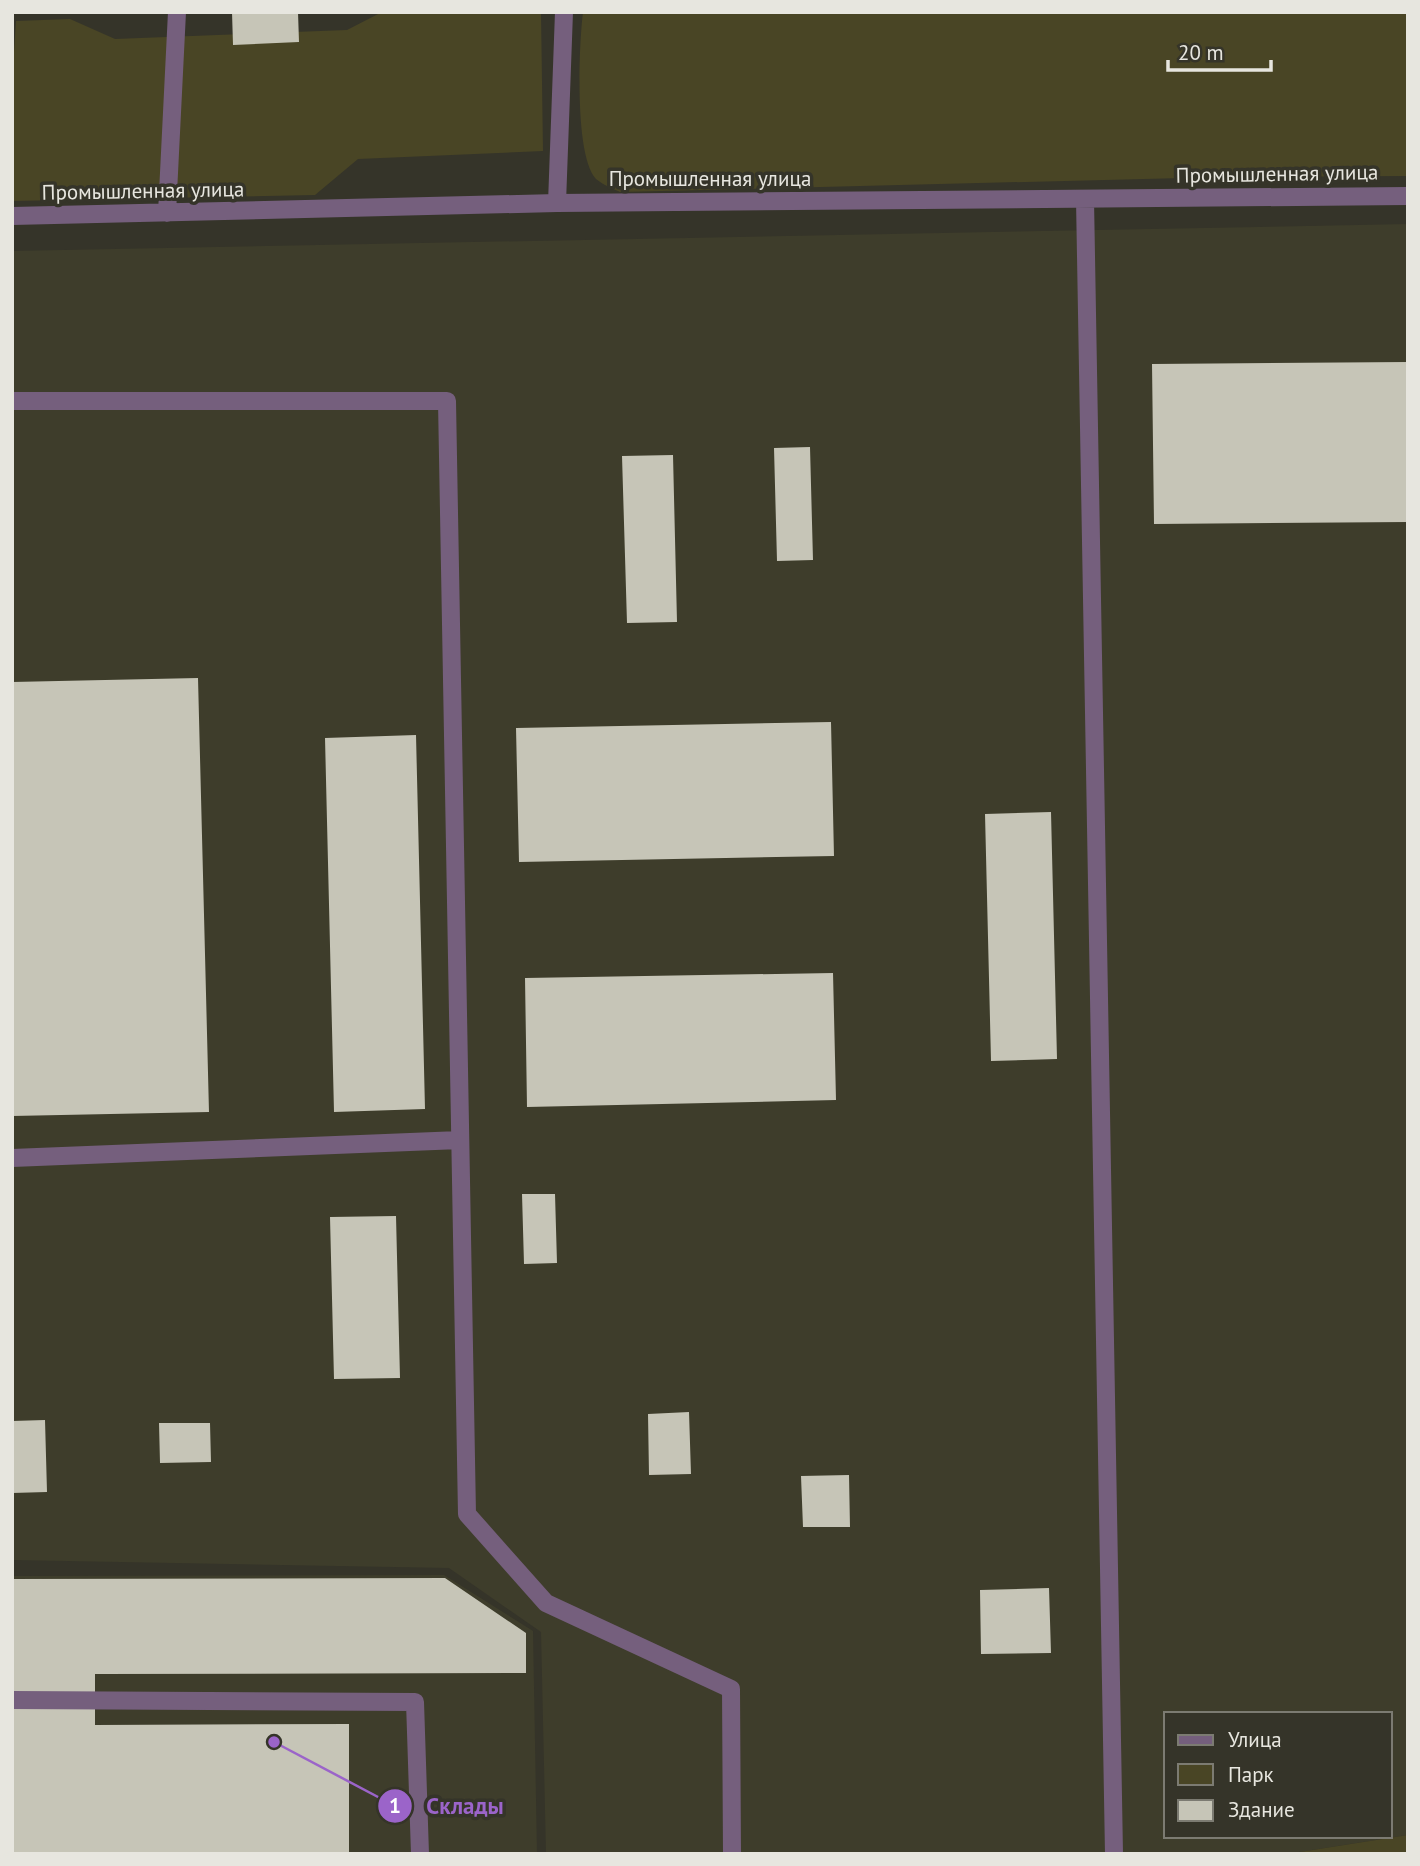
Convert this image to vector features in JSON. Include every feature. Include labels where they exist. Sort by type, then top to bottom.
[{"type":"street","points":[[167,213],[177,12]]},
{"type":"street","points":[[557,203],[564,12]]},
{"type":"street","name":"Промышленная улица","points":[[12,216],[557,203],[1408,196]]},
{"type":"street","points":[[1085,199],[1114,1854]]},
{"type":"street","points":[[12,401],[447,401],[467,1514],[546,1603],[731,1689],[732,1854]]},
{"type":"street","points":[[12,1157],[460,1140]]},
{"type":"street","points":[[12,1700],[415,1702],[420,1854]]},
{"type":"shaded area","points":[[1408,224],[1408,1835],[1392,1838],[1392,1712],[1164,1712],[1164,1838],[1389,1838],[1287,1854],[546,1854],[541,1632],[449,1568],[12,1560],[12,251]]},
{"type":"shaded area","points":[[444,1575],[533,1631],[537,1854],[12,1854],[12,1576]]},
{"type":"green space","points":[[382,12],[541,12],[543,151],[358,159],[315,195],[12,201],[12,82],[16,21],[70,19],[115,39],[347,30]]},
{"type":"green space","points":[[583,12],[1408,12],[1408,176],[1223,177],[620,192],[596,179],[584,147],[580,99]]},
{"type":"green space","points":[[1408,1835],[1408,1854],[1287,1854],[1392,1838]]},
{"type":"building","points":[[232,12],[298,12],[299,42],[233,45]]},
{"type":"building","points":[[1408,362],[1408,522],[1154,524],[1152,364]]},
{"type":"building","points":[[810,447],[813,560],[777,561],[774,448]]},
{"type":"building","points":[[673,455],[677,622],[627,623],[622,456]]},
{"type":"building","points":[[198,678],[209,1112],[12,1116],[12,682]]},
{"type":"building","points":[[831,722],[834,856],[519,862],[516,728]]},
{"type":"building","points":[[416,735],[425,1109],[334,1112],[325,738]]},
{"type":"building","points":[[1051,812],[1057,1059],[991,1061],[985,814]]},
{"type":"building","points":[[833,973],[836,1100],[527,1107],[525,978]]},
{"type":"building","points":[[522,1194],[555,1194],[557,1263],[524,1264]]},
{"type":"building","points":[[396,1216],[400,1378],[334,1379],[330,1217]]},
{"type":"building","points":[[689,1412],[691,1474],[649,1475],[648,1414]]},
{"type":"building","points":[[45,1420],[47,1492],[12,1493],[12,1421]]},
{"type":"building","points":[[159,1423],[210,1423],[211,1462],[160,1463]]},
{"type":"building","points":[[849,1475],[850,1527],[803,1527],[801,1476]]},
{"type":"building","points":[[445,1578],[526,1633],[526,1673],[95,1674],[95,1725],[349,1724],[349,1854],[12,1854],[12,1579]]},
{"type":"building","points":[[1049,1588],[1051,1653],[981,1654],[980,1590]]},
{"type":"place","name":"Склады","points":[[274,1742]]}]
